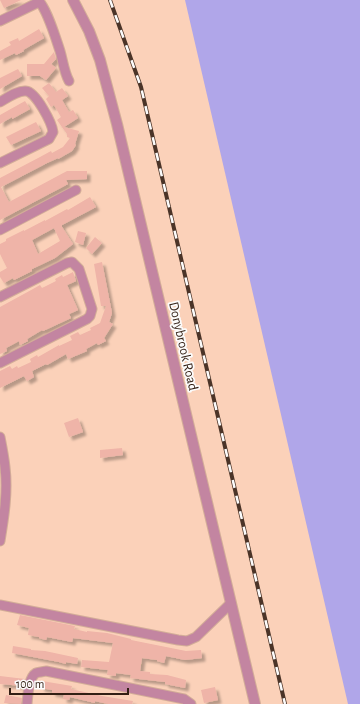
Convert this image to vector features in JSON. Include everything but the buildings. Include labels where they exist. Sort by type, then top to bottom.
[{"type":"street","points":[[0,21],[39,0],[60,50],[66,75],[69,81]]},
{"type":"street","name":"Donybrook Road","points":[[73,0],[89,31],[100,60],[114,109],[230,604],[255,704]]},
{"type":"street","points":[[0,102],[22,91],[29,92],[34,96],[43,110],[52,132],[49,139],[0,163]]},
{"type":"street","points":[[0,230],[76,190]]},
{"type":"street","points":[[0,296],[67,263],[72,262],[79,269],[92,309],[90,316],[87,319],[0,363]]},
{"type":"street","points":[[0,436],[5,468],[6,494],[0,541]]},
{"type":"street","points":[[0,605],[187,641],[196,637],[230,604]]},
{"type":"street","points":[[27,704],[30,682],[36,673],[46,671],[184,699],[191,704]]},
{"type":"shaded area","points":[[185,0],[360,0],[360,704],[348,704]]},
{"type":"railway","points":[[110,0],[141,87],[285,704]]}]
